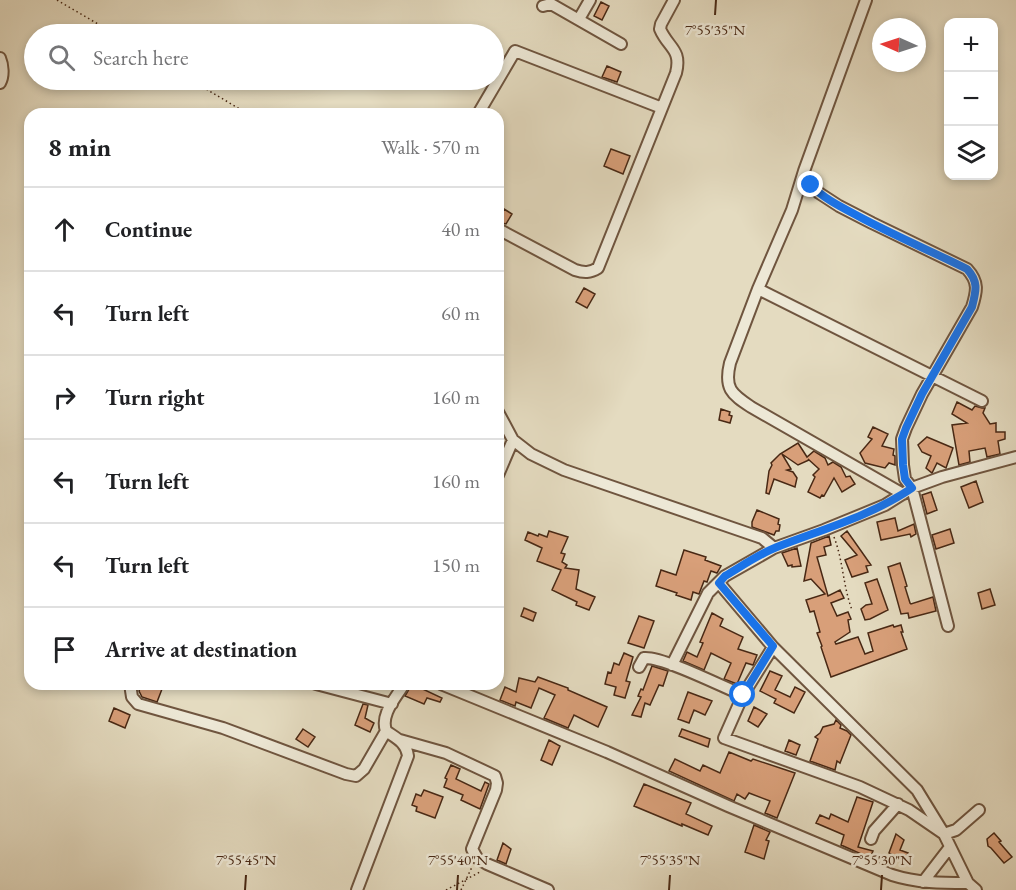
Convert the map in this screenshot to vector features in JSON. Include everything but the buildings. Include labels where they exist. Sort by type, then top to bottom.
[{"type":"street","points":[[579,19],[590,0]]},
{"type":"street","points":[[504,232],[575,270],[591,272],[598,268],[676,73],[678,65],[675,52],[660,30],[673,0]]},
{"type":"street","points":[[866,0],[792,210],[758,289],[730,363],[728,383],[736,397],[751,407],[908,491]]},
{"type":"street","points":[[543,6],[551,4],[621,44]]},
{"type":"street","points":[[504,70],[515,51],[662,108]]},
{"type":"street","points":[[0,58],[3,73],[0,83]]},
{"type":"street","points":[[482,108],[492,90]]},
{"type":"street","points":[[804,171],[811,185],[819,193],[872,223],[967,269],[976,285],[972,307],[932,376],[902,439],[905,479],[948,626]]},
{"type":"street","points":[[758,289],[982,401]]},
{"type":"street","points":[[504,423],[513,440],[531,454],[564,470],[762,538],[774,548]]},
{"type":"street","points":[[504,461],[513,440]]},
{"type":"street","points":[[672,665],[708,593],[725,576],[774,548],[885,505],[908,491],[942,477],[1016,457]]},
{"type":"street","points":[[719,583],[773,646],[917,790],[972,886]]},
{"type":"street","points":[[773,646],[743,695],[724,738],[860,787],[909,810],[944,834]]},
{"type":"street","points":[[639,667],[644,658],[650,657],[743,695]]},
{"type":"street","points":[[131,690],[138,704],[223,728],[356,776],[364,769],[386,731]]},
{"type":"street","points":[[339,690],[392,704]]},
{"type":"street","points":[[357,890],[408,756],[407,748],[400,740],[386,731],[383,725],[385,715],[400,690]]},
{"type":"street","points":[[456,690],[607,752],[892,875],[907,880],[972,886]]},
{"type":"street","points":[[400,740],[446,753],[495,776],[496,789],[472,849],[477,858],[548,890]]},
{"type":"street","points":[[871,839],[874,831],[898,804]]},
{"type":"street","points":[[944,834],[956,830],[980,810]]},
{"type":"street","points":[[923,882],[950,847]]},
{"type":"path","points":[[57,0],[98,24]]},
{"type":"path","points":[[208,90],[238,108]]},
{"type":"path","points":[[830,528],[836,541],[852,610]]},
{"type":"path","points":[[461,890],[477,858]]},
{"type":"path","points":[[446,890],[475,874],[494,867]]},
{"type":"route","points":[[743,695],[773,646],[719,583],[725,576],[774,548],[885,505],[912,488],[905,479],[902,439],[922,394],[972,307],[976,294],[973,276],[967,269],[839,206],[811,185]]}]
